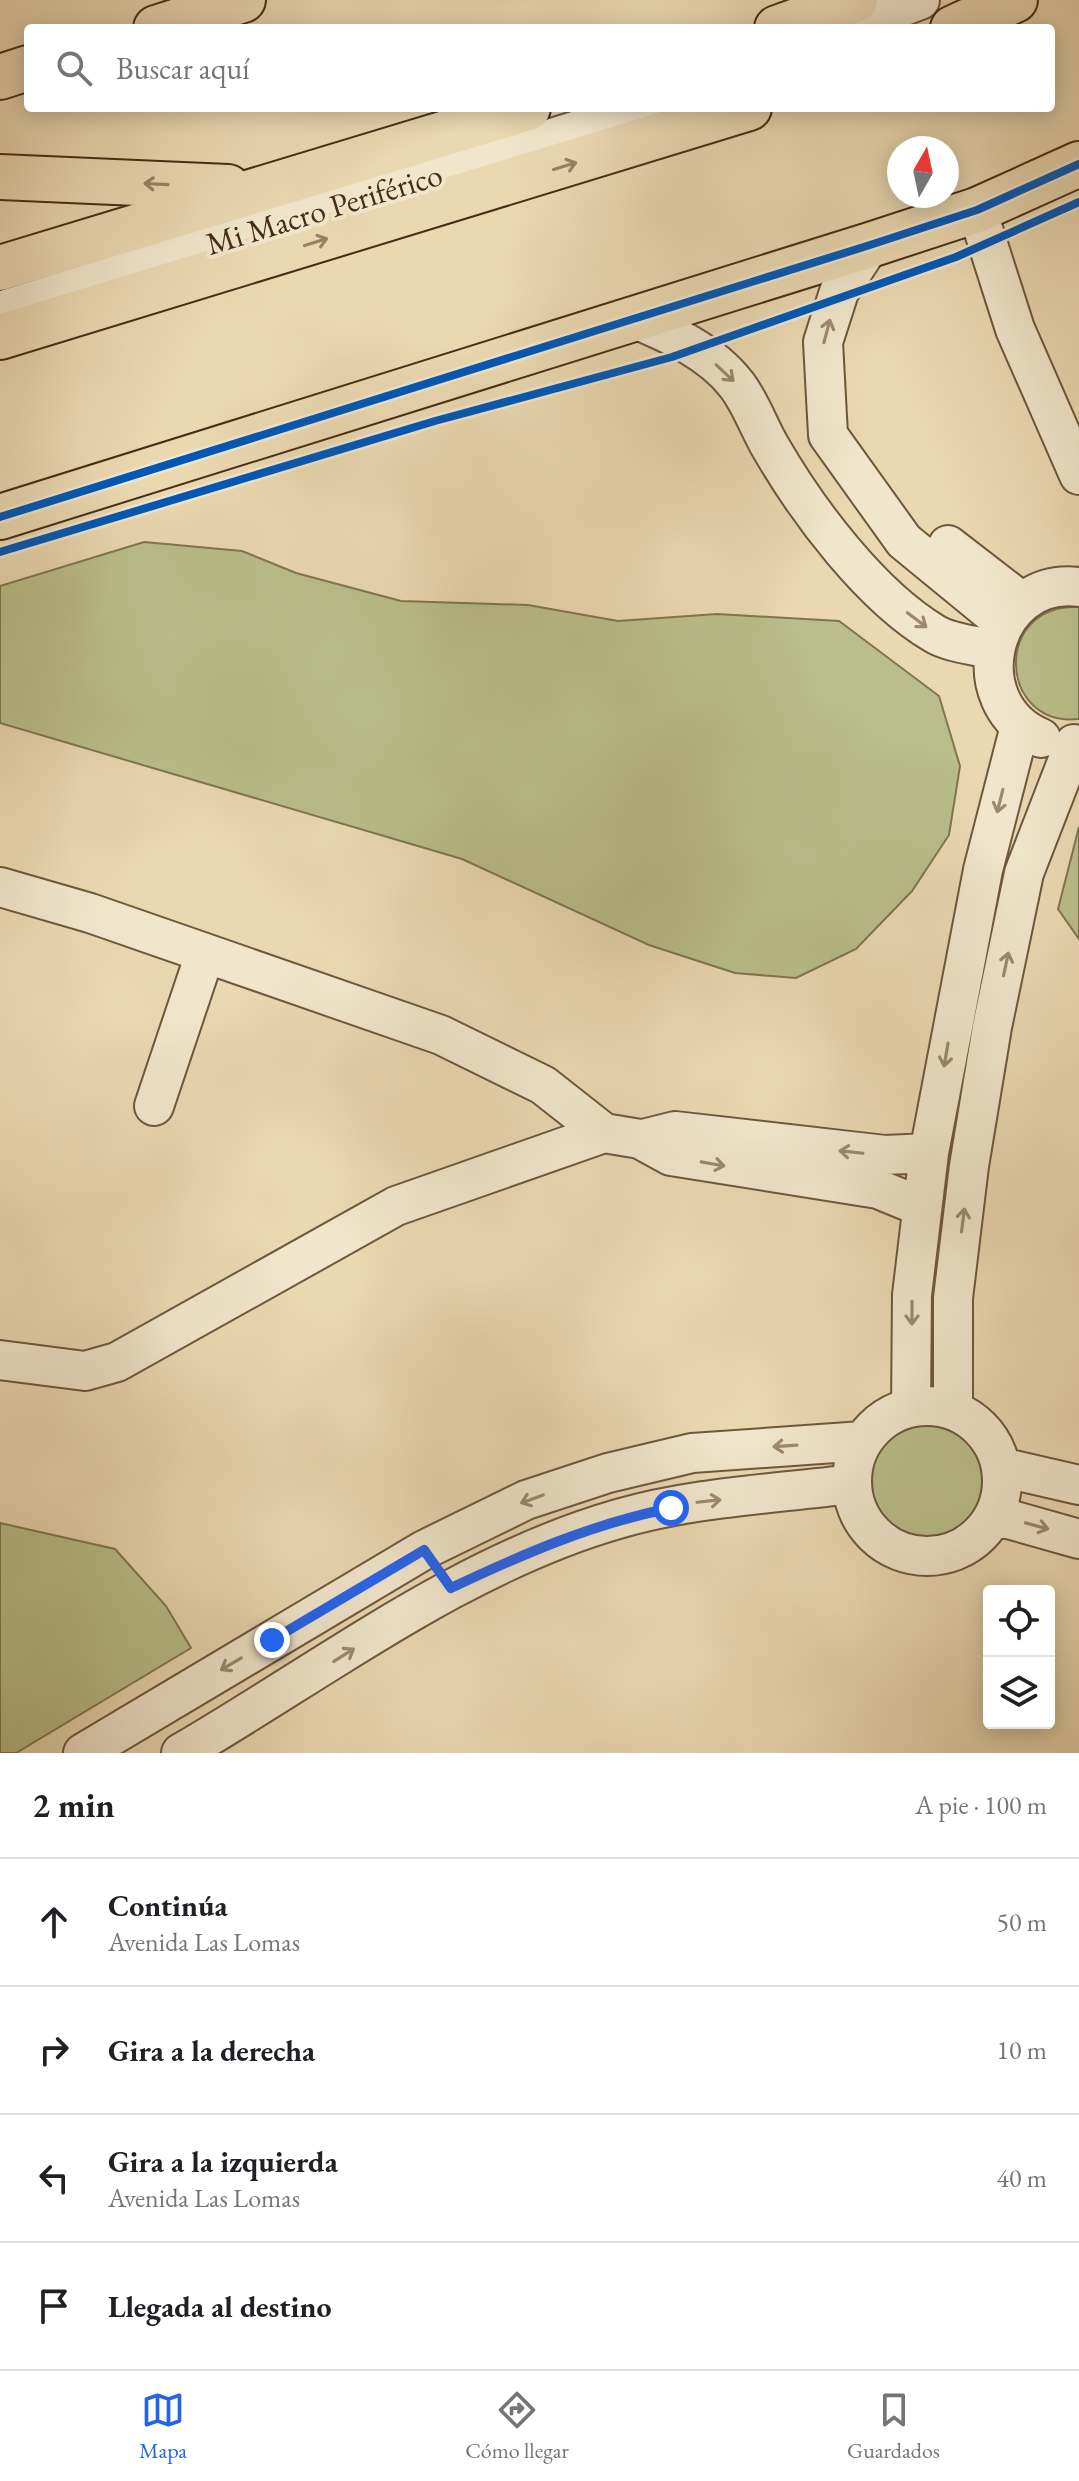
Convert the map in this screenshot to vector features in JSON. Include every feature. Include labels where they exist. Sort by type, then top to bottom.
[{"type":"main road","points":[[168,24],[243,0]]},
{"type":"main road","points":[[962,24],[1015,0]]},
{"type":"main road","points":[[809,24],[880,15]]},
{"type":"main road","points":[[0,77],[24,69]]},
{"type":"main road","points":[[0,268],[515,112]]},
{"type":"main road","points":[[0,337],[736,112]]},
{"type":"main road","points":[[0,517],[870,245],[987,206],[1079,164]]},
{"type":"main road","points":[[0,177],[262,189]]},
{"type":"street","points":[[857,24],[920,0]]},
{"type":"street","points":[[880,15],[963,0]]},
{"type":"street","name":"Mi Macro Periférico","points":[[0,290],[581,112]]},
{"type":"street","name":"Mi Macro Periférico","points":[[0,311],[635,112]]},
{"type":"street","points":[[987,206],[1015,329],[1079,475]]},
{"type":"street","points":[[870,245],[839,292],[823,342],[828,435],[904,541],[1006,625]]},
{"type":"street","points":[[635,319],[672,335],[706,356],[736,384],[799,494],[843,550],[893,602],[937,635],[1006,625],[1045,590],[1079,587]]},
{"type":"street","points":[[828,408],[1006,625]]},
{"type":"street","points":[[873,580],[904,541]]},
{"type":"street","points":[[953,1410],[953,1298],[969,1166],[992,1027],[1024,873],[1076,744],[1054,743],[1020,726],[1002,704],[993,678],[1006,625]]},
{"type":"street","points":[[911,1407],[912,1295],[929,1153],[983,870],[1020,726]]},
{"type":"street","points":[[0,887],[90,913],[441,1035],[543,1085],[622,1136],[671,1156],[878,1189],[922,1207]]},
{"type":"street","points":[[154,1106],[205,954]]},
{"type":"street","points":[[0,1360],[85,1371],[117,1362],[396,1206],[622,1136],[675,1131],[885,1155],[929,1153]]},
{"type":"street","points":[[932,1405],[953,1410],[975,1423],[992,1443],[1001,1467],[1002,1492],[994,1515],[979,1535],[959,1549],[935,1556],[911,1554],[888,1545],[869,1529],[857,1508],[851,1484],[854,1462],[863,1441],[892,1414],[911,1407],[932,1405]]},
{"type":"street","points":[[83,1753],[424,1550],[526,1500],[608,1473],[692,1453],[863,1441]]},
{"type":"street","points":[[1001,1467],[1079,1485]]},
{"type":"street","points":[[181,1753],[451,1588],[543,1544],[619,1518],[696,1502],[851,1484]]},
{"type":"street","points":[[994,1515],[1079,1539]]},
{"type":"street","points":[[424,1550],[451,1588]]},
{"type":"green space","points":[[144,542],[242,551],[296,573],[401,601],[528,605],[618,621],[717,614],[839,621],[939,696],[960,766],[949,835],[912,891],[856,949],[796,978],[735,973],[649,945],[462,859],[0,723],[0,586]]},
{"type":"green space","points":[[1079,607],[1079,719],[1052,717],[1033,705],[1020,686],[1016,665],[1019,643],[1031,624],[1051,611]]},
{"type":"green space","points":[[1079,827],[1079,939],[1058,909]]},
{"type":"green space","points":[[926,1423],[948,1428],[966,1440],[978,1458],[983,1480],[978,1502],[966,1520],[948,1532],[926,1537],[904,1532],[886,1520],[874,1502],[869,1480],[874,1458],[886,1440],[904,1428]]},
{"type":"green space","points":[[0,1523],[115,1549],[166,1606],[191,1648],[16,1753],[0,1753]]},
{"type":"cycle path","points":[[0,517],[977,210],[1079,164]]},
{"type":"cycle path","points":[[0,552],[435,421],[672,357],[956,257],[1079,202]]},
{"type":"route","points":[[272,1640],[424,1550],[451,1588],[543,1544],[619,1518],[671,1508]]}]
